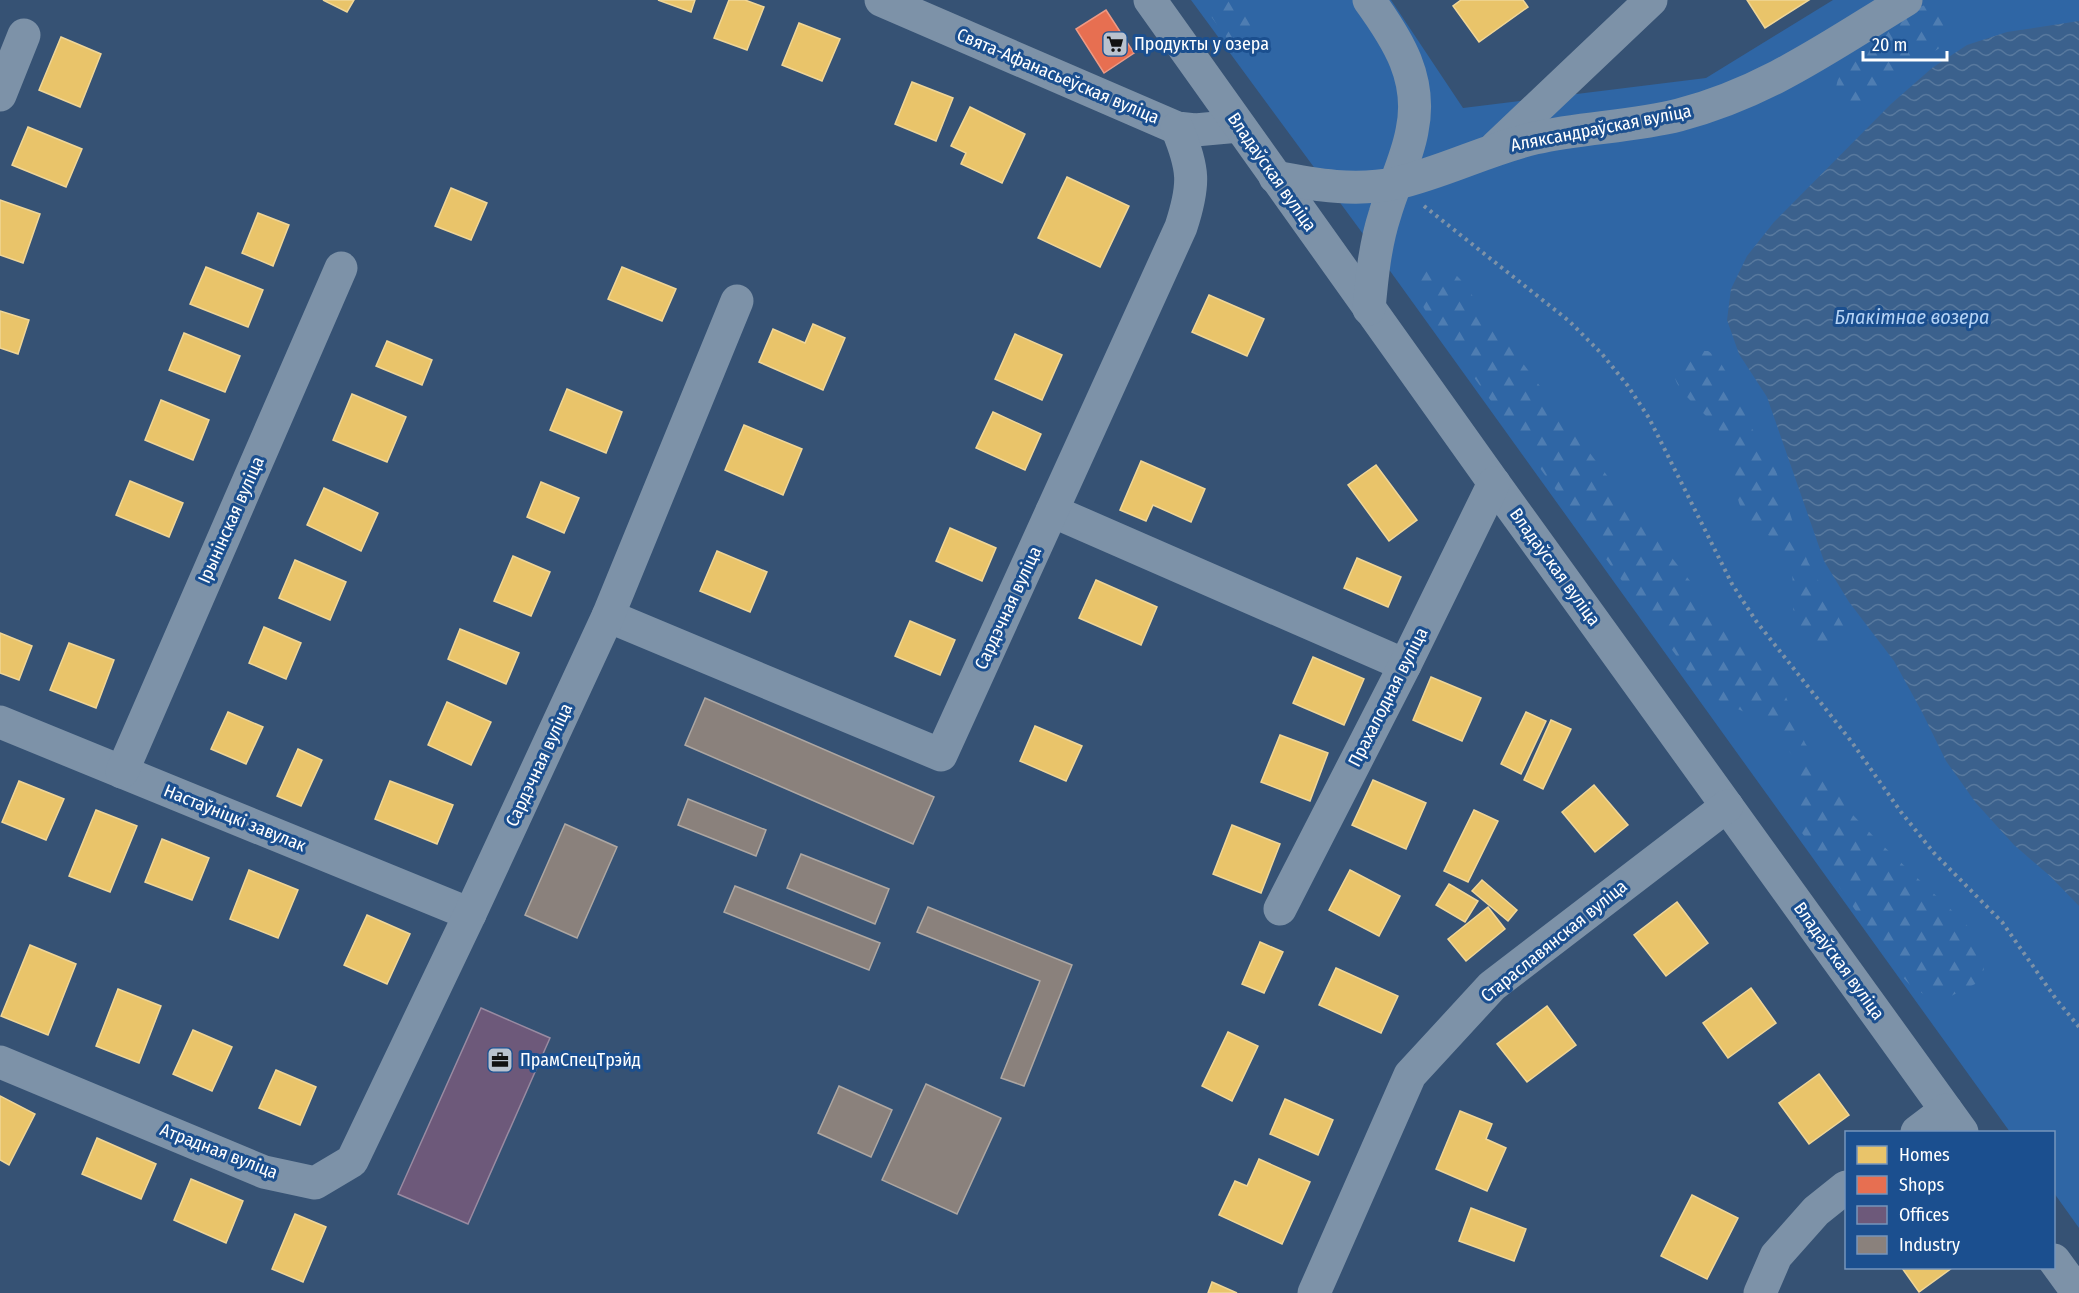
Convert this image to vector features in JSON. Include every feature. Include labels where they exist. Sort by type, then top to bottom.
[{"type":"street","name":"Свята-Афанасьеўская вуліца","points":[[881,0],[1177,128],[1206,130],[1239,126]]},
{"type":"street","name":"Владаўская вуліца","points":[[1150,0],[1369,309],[1954,1121]]},
{"type":"street","points":[[1369,0],[1394,35],[1406,59],[1412,82],[1414,108],[1412,131],[1377,243],[1369,309]]},
{"type":"street","points":[[1492,150],[1651,0]]},
{"type":"street","name":"Аляксандраўская вуліца","points":[[1275,177],[1334,187],[1395,183],[1492,150],[1536,138],[1678,115],[1726,100],[1775,80],[1906,0]]},
{"type":"street","points":[[0,95],[24,35]]},
{"type":"street","name":"Сардэчная вуліца","points":[[608,616],[941,755],[1181,227],[1190,199],[1192,173],[1177,128]]},
{"type":"street","name":"Ірынінская вуліца","points":[[122,772],[341,268]]},
{"type":"street","name":"Сардэчная вуліца","points":[[470,914],[608,616],[737,301]]},
{"type":"street","name":"Прахалодная вуліца","points":[[1280,909],[1494,483]]},
{"type":"street","points":[[1052,511],[1405,664]]},
{"type":"street","name":"Настаўніцкі завулак","points":[[0,722],[470,914]]},
{"type":"street","name":"Стараславянская вуліца","points":[[1314,1293],[1410,1075],[1492,986],[1727,806]]},
{"type":"street","name":"Атрадная вуліца","points":[[0,1062],[264,1172],[315,1183],[352,1161],[470,914]]},
{"type":"street","points":[[1920,1131],[1954,1121]]},
{"type":"street","points":[[1760,1293],[1776,1256],[1816,1211],[1845,1188]]},
{"type":"street","points":[[2055,1261],[2078,1293]]},
{"type":"path","points":[[1395,183],[1569,321],[1602,354],[1628,386],[1648,418],[1732,584],[1756,621],[1851,741],[1934,854],[2002,922],[2056,999],[2079,1027]]},
{"type":"green space","points":[[1191,0],[1391,0],[1463,108],[1706,78],[1833,0],[2079,0],[2079,1228],[2055,1194],[2055,1131],[2009,1131],[1380,257]]},
{"type":"green space","points":[[1199,0],[1234,0],[1250,24],[1252,37],[1249,42],[1242,47],[1229,41]]},
{"type":"green space","points":[[1929,4],[1942,7],[1951,17],[1953,26],[1946,42],[1903,70],[1866,106],[1852,112],[1839,105],[1836,98],[1837,83],[1851,61],[1890,25],[1904,15]]},
{"type":"green space","points":[[1442,266],[1451,270],[1460,279],[1598,464],[1709,605],[1726,623],[1764,655],[1779,680],[1805,743],[1851,813],[1974,934],[1985,958],[1983,975],[1977,983],[1951,996],[1938,998],[1925,995],[1911,986],[1898,972],[1800,830],[1795,814],[1798,780],[1796,759],[1768,728],[1751,715],[1718,700],[1694,680],[1425,310],[1417,288],[1417,281],[1424,270]]},
{"type":"green space","points":[[1696,351],[1708,351],[1717,357],[1735,387],[1751,427],[1774,465],[1808,562],[1845,629],[1846,637],[1839,646],[1819,644],[1800,629],[1795,619],[1792,574],[1786,553],[1776,541],[1745,515],[1739,503],[1733,462],[1725,440],[1716,426],[1686,396],[1677,383],[1675,372],[1678,364]]},
{"type":"water","name":"Блакітнае возера","points":[[2079,21],[2079,906],[2050,876],[2014,845],[1976,803],[1946,761],[1894,661],[1849,602],[1824,561],[1767,397],[1739,354],[1727,320],[1731,289],[1747,256],[1774,222],[1891,104],[1932,68],[1967,45],[2007,32]]},
{"type":"building: Homes","points":[[323,0],[354,0],[347,12]]},
{"type":"building: Homes","points":[[658,0],[695,0],[691,12]]},
{"type":"building: Homes","points":[[729,0],[745,0],[764,7],[747,50],[714,38]]},
{"type":"building: Homes","points":[[1461,0],[1523,0],[1528,7],[1479,42],[1453,6]]},
{"type":"building: Homes","points":[[1747,0],[1809,0],[1765,28]]},
{"type":"building: Homes","points":[[799,23],[840,39],[822,81],[782,65]]},
{"type":"building: Homes","points":[[61,37],[101,54],[80,107],[39,90]]},
{"type":"building: Homes","points":[[912,82],[953,98],[936,141],[895,124]]},
{"type":"building: Homes","points":[[970,107],[1025,134],[1002,183],[961,164],[966,153],[951,146]]},
{"type":"building: Homes","points":[[28,127],[82,149],[66,187],[12,165]]},
{"type":"building: Homes","points":[[1067,177],[1129,206],[1100,267],[1038,238]]},
{"type":"building: Homes","points":[[451,188],[487,203],[471,240],[435,226]]},
{"type":"building: Homes","points":[[0,200],[40,214],[23,263],[0,255]]},
{"type":"building: Homes","points":[[258,213],[289,225],[273,266],[242,253]]},
{"type":"building: Homes","points":[[206,267],[263,290],[248,327],[190,304]]},
{"type":"building: Homes","points":[[622,267],[676,289],[662,321],[608,299]]},
{"type":"building: Homes","points":[[1209,295],[1264,319],[1247,356],[1192,332]]},
{"type":"building: Homes","points":[[0,311],[29,320],[18,354],[0,348]]},
{"type":"building: Homes","points":[[813,324],[845,338],[823,390],[759,362],[773,329],[805,343]]},
{"type":"building: Homes","points":[[184,333],[240,356],[225,392],[169,370]]},
{"type":"building: Homes","points":[[1015,334],[1062,355],[1042,400],[995,379]]},
{"type":"building: Homes","points":[[387,341],[432,360],[422,385],[376,366]]},
{"type":"building: Homes","points":[[567,389],[622,412],[606,453],[550,430]]},
{"type":"building: Homes","points":[[352,394],[406,417],[387,462],[333,440]]},
{"type":"building: Homes","points":[[161,400],[209,420],[193,460],[145,440]]},
{"type":"building: Homes","points":[[993,412],[1041,434],[1025,470],[976,448]]},
{"type":"building: Homes","points":[[744,425],[802,449],[783,495],[725,470]]},
{"type":"building: Homes","points":[[1141,461],[1205,489],[1191,522],[1153,505],[1146,521],[1120,510]]},
{"type":"building: Homes","points":[[1376,465],[1417,520],[1389,541],[1348,485]]},
{"type":"building: Homes","points":[[130,481],[183,503],[169,537],[116,515]]},
{"type":"building: Homes","points":[[541,482],[579,498],[564,533],[527,517]]},
{"type":"building: Homes","points":[[324,488],[378,513],[361,551],[307,525]]},
{"type":"building: Homes","points":[[950,528],[996,548],[982,581],[936,561]]},
{"type":"building: Homes","points":[[717,551],[767,572],[750,612],[700,591]]},
{"type":"building: Homes","points":[[513,556],[550,572],[531,616],[494,601]]},
{"type":"building: Homes","points":[[1357,558],[1401,577],[1388,607],[1344,588]]},
{"type":"building: Homes","points":[[295,560],[346,582],[330,620],[279,598]]},
{"type":"building: Homes","points":[[1096,580],[1157,607],[1141,645],[1079,618]]},
{"type":"building: Homes","points":[[910,621],[955,640],[940,675],[895,656]]},
{"type":"building: Homes","points":[[264,627],[301,643],[286,679],[249,663]]},
{"type":"building: Homes","points":[[460,629],[519,653],[506,684],[448,659]]},
{"type":"building: Homes","points":[[0,633],[32,646],[19,680],[0,673]]},
{"type":"building: Homes","points":[[69,643],[114,660],[96,708],[50,690]]},
{"type":"building: Homes","points":[[1313,657],[1364,679],[1344,725],[1293,703]]},
{"type":"building: Homes","points":[[1431,677],[1481,698],[1462,741],[1413,720]]},
{"type":"building: Homes","points":[[447,702],[491,722],[471,765],[428,745]]},
{"type":"building: Homes","points":[[228,712],[263,727],[246,764],[211,749]]},
{"type":"building: Homes","points":[[1526,712],[1546,721],[1521,774],[1501,764]]},
{"type":"building: Homes","points":[[1551,720],[1571,729],[1543,789],[1524,780]]},
{"type":"building: Homes","points":[[1035,726],[1082,746],[1066,781],[1020,761]]},
{"type":"building: Homes","points":[[1280,735],[1328,753],[1310,801],[1261,782]]},
{"type":"building: Homes","points":[[298,749],[322,760],[301,806],[277,796]]},
{"type":"building: Homes","points":[[1373,780],[1426,803],[1406,849],[1352,825]]},
{"type":"building: Homes","points":[[19,781],[64,799],[46,840],[2,822]]},
{"type":"building: Homes","points":[[390,781],[453,805],[437,844],[375,819]]},
{"type":"building: Homes","points":[[1594,785],[1628,825],[1595,852],[1562,812]]},
{"type":"building: Homes","points":[[96,810],[137,826],[110,892],[69,876]]},
{"type":"building: Homes","points":[[1474,810],[1498,821],[1468,882],[1444,871]]},
{"type":"building: Homes","points":[[1232,825],[1280,844],[1261,893],[1213,874]]},
{"type":"building: Homes","points":[[162,839],[209,858],[192,900],[145,882]]},
{"type":"building: Homes","points":[[249,870],[298,890],[278,938],[230,919]]},
{"type":"building: Homes","points":[[1350,870],[1400,896],[1379,936],[1329,910]]},
{"type":"building: Homes","points":[[1482,880],[1517,910],[1508,921],[1472,891]]},
{"type":"building: Homes","points":[[1449,884],[1478,901],[1465,922],[1436,905]]},
{"type":"building: Homes","points":[[1677,902],[1708,943],[1666,976],[1634,935]]},
{"type":"building: Homes","points":[[1488,907],[1505,929],[1466,961],[1448,939]]},
{"type":"building: Homes","points":[[367,915],[410,934],[387,984],[344,965]]},
{"type":"building: Homes","points":[[1260,942],[1283,952],[1264,993],[1242,984]]},
{"type":"building: Homes","points":[[30,945],[76,964],[48,1035],[1,1016]]},
{"type":"building: Homes","points":[[1336,968],[1398,996],[1381,1033],[1319,1005]]},
{"type":"building: Homes","points":[[1751,988],[1776,1023],[1728,1058],[1703,1023]]},
{"type":"building: Homes","points":[[118,989],[161,1006],[139,1063],[96,1046]]},
{"type":"building: Homes","points":[[1547,1006],[1576,1045],[1527,1082],[1497,1044]]},
{"type":"building: Homes","points":[[193,1030],[232,1047],[212,1091],[173,1074]]},
{"type":"building: Homes","points":[[1228,1032],[1258,1046],[1232,1101],[1202,1086]]},
{"type":"building: Homes","points":[[276,1070],[316,1087],[300,1125],[259,1108]]},
{"type":"building: Homes","points":[[1819,1074],[1849,1115],[1809,1144],[1779,1103]]},
{"type":"building: Homes","points":[[0,1096],[35,1114],[9,1165],[0,1160]]},
{"type":"building: Homes","points":[[1285,1099],[1333,1120],[1318,1155],[1270,1134]]},
{"type":"building: Homes","points":[[1460,1111],[1492,1124],[1486,1139],[1506,1148],[1487,1191],[1436,1169]]},
{"type":"building: Homes","points":[[97,1138],[156,1164],[141,1199],[82,1174]]},
{"type":"building: Homes","points":[[1259,1159],[1310,1182],[1282,1244],[1219,1215],[1235,1181],[1247,1186]]},
{"type":"building: Homes","points":[[191,1179],[243,1201],[226,1243],[174,1220]]},
{"type":"building: Homes","points":[[1692,1195],[1738,1218],[1707,1279],[1661,1256]]},
{"type":"building: Homes","points":[[1471,1208],[1526,1229],[1514,1261],[1459,1241]]},
{"type":"building: Homes","points":[[295,1214],[326,1227],[303,1282],[272,1269]]},
{"type":"building: Homes","points":[[1903,1269],[1951,1269],[1919,1292]]},
{"type":"building: Homes","points":[[1212,1282],[1237,1293],[1208,1293]]},
{"type":"building: Shops","points":[[1106,10],[1134,53],[1104,73],[1076,29]]},
{"type":"building: Offices","points":[[481,1008],[550,1038],[468,1224],[398,1194]]},
{"type":"building: Industry","points":[[705,698],[934,797],[913,844],[685,745]]},
{"type":"building: Industry","points":[[688,799],[766,830],[756,856],[678,825]]},
{"type":"building: Industry","points":[[565,824],[617,847],[577,938],[525,915]]},
{"type":"building: Industry","points":[[801,854],[889,889],[875,924],[787,888]]},
{"type":"building: Industry","points":[[735,886],[880,943],[869,970],[724,912]]},
{"type":"building: Industry","points":[[928,907],[1072,965],[1024,1086],[1001,1078],[1040,981],[917,932]]},
{"type":"building: Industry","points":[[926,1084],[1001,1118],[957,1214],[882,1180]]},
{"type":"building: Industry","points":[[839,1086],[892,1110],[871,1157],[818,1133]]},
{"type":"place","name":"Продукты у озера","points":[[1115,44]]},
{"type":"place","name":"ПрамСпецТрэйд","points":[[500,1060]]}]
